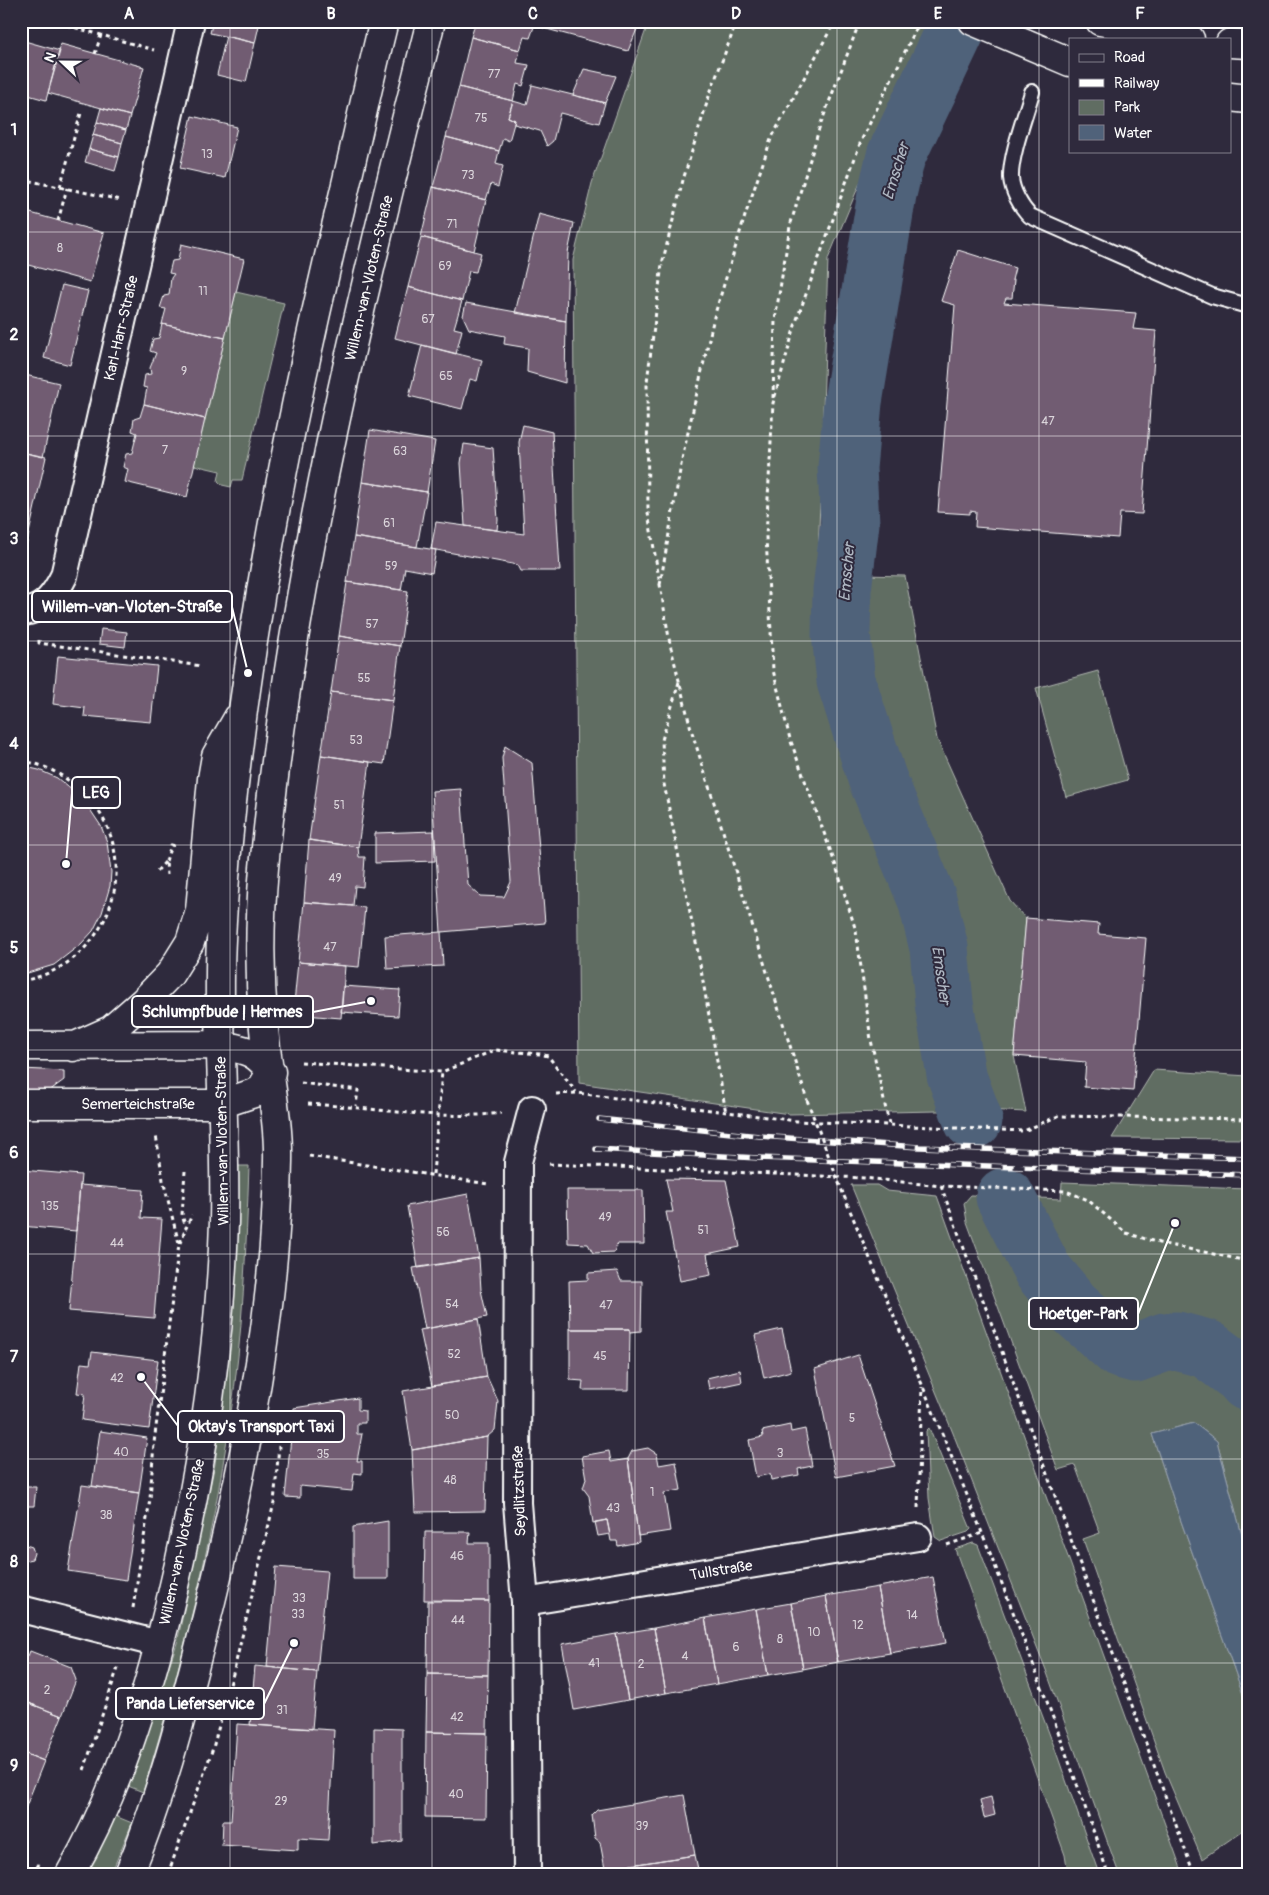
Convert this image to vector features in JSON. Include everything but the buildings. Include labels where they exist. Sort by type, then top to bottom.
[{"type":"main road","name":"Willem-van-Vloten-Straße","points":[[70,1874],[120,1766],[135,1726],[159,1644],[197,1478],[216,1354],[224,1220],[224,1153],[220,1045],[222,923],[230,822],[244,707],[270,544],[297,398],[318,298],[384,21]]},
{"type":"main road","name":"Willem-van-Vloten-Straße","points":[[129,1874],[152,1811],[196,1660],[235,1495],[263,1348],[277,1211],[282,1067],[265,1041],[261,978],[261,903],[284,695],[316,517],[340,401],[431,21]]},
{"type":"main road","points":[[973,21],[1008,38],[1069,62]]},
{"type":"main road","points":[[1100,21],[1185,38]]},
{"type":"main road","points":[[1232,43],[1248,44]]},
{"type":"main road","points":[[1232,97],[1248,99]]},
{"type":"main road","points":[[73,1047],[111,1030],[143,1002],[170,974],[190,942],[200,910],[212,779],[216,756],[244,707]]},
{"type":"main road","name":"Willem-van-Vloten-Straße","points":[[220,1045],[248,1051],[282,1067]]},
{"type":"main road","points":[[21,1046],[220,1045]]},
{"type":"main road","name":"Semerteichstraße","points":[[21,1104],[221,1104],[260,1091],[282,1067]]},
{"type":"street","name":"Karl-Harr-Straße","points":[[32,610],[55,594],[64,576],[191,21]]},
{"type":"street","name":"Seydlitzstraße","points":[[527,1874],[525,1602],[517,1502],[518,1162],[532,1109]]},
{"type":"street","name":"Tullstraße","points":[[525,1602],[918,1537]]},
{"type":"street","points":[[21,1609],[159,1644]]},
{"type":"lane","points":[[1032,92],[1013,160],[1011,179],[1017,197],[1030,216],[1042,223],[1212,296],[1248,306]]},
{"type":"path","points":[[52,21],[162,52]]},
{"type":"path","points":[[737,21],[702,119],[683,180],[662,264],[647,382],[648,513],[660,588],[691,730],[807,1100],[844,1196],[922,1383],[1049,1705],[1108,1874]]},
{"type":"path","points":[[660,588],[682,459],[716,308],[771,139],[835,21]]},
{"type":"path","points":[[860,21],[820,126],[790,226],[775,320],[766,537],[773,670],[790,739],[836,866],[856,931],[871,1040],[889,1124]]},
{"type":"path","points":[[773,403],[796,322],[861,141],[920,21]]},
{"type":"path","points":[[95,54],[101,35]]},
{"type":"path","points":[[60,187],[81,113]]},
{"type":"path","points":[[21,178],[150,206]]},
{"type":"path","points":[[58,221],[67,188]]},
{"type":"path","points":[[32,610],[38,643],[201,666]]},
{"type":"path","points":[[679,681],[662,740],[664,784],[697,947],[726,1113]]},
{"type":"path","points":[[21,762],[46,768],[65,777],[82,790],[96,806],[106,824],[113,844],[116,865],[116,886],[111,907],[102,927],[89,945],[73,960],[55,971],[21,981]]},
{"type":"path","points":[[157,871],[166,861],[167,876]]},
{"type":"path","points":[[110,886],[116,886]]},
{"type":"path","points":[[282,1067],[442,1072],[495,1050],[548,1056],[577,1093],[797,1121],[1024,1131],[1058,1116],[1248,1120]]},
{"type":"path","points":[[433,1174],[442,1072]]},
{"type":"path","points":[[310,1084],[358,1090],[356,1106]]},
{"type":"path","points":[[308,1104],[356,1106],[438,1116],[474,1116],[532,1109]]},
{"type":"path","points":[[159,1150],[163,1180],[179,1244]]},
{"type":"path","points":[[305,1156],[433,1174],[518,1190]]},
{"type":"path","points":[[518,1162],[864,1178],[941,1186],[1066,1191],[1088,1200],[1126,1233],[1159,1243],[1248,1261]]},
{"type":"path","points":[[185,1171],[182,1215],[186,1228]]},
{"type":"path","points":[[941,1186],[1194,1874]]},
{"type":"path","points":[[83,1771],[128,1636],[150,1500],[154,1443],[179,1244],[192,1216]]},
{"type":"path","points":[[918,1537],[922,1383]]},
{"type":"path","points":[[33,1874],[43,1857]]},
{"type":"green space","points":[[649,21],[928,21],[828,259],[818,559],[821,574],[905,576],[937,739],[1010,901],[1026,919],[1014,1056],[1026,1112],[986,1110],[789,1114],[579,1083],[573,260],[592,183]]},
{"type":"green space","points":[[236,292],[284,303],[242,480],[233,480],[231,487],[222,485],[218,481],[220,471],[194,465]]},
{"type":"green space","points":[[1098,671],[1128,780],[1066,797],[1036,688]]},
{"type":"green space","points":[[1154,1070],[1248,1076],[1248,1139],[1112,1138]]},
{"type":"green space","points":[[237,1166],[249,1166],[245,1261],[241,1324],[223,1466],[194,1607],[170,1700],[143,1792],[128,1786],[177,1643],[215,1464],[233,1317],[237,1253]]},
{"type":"green space","points":[[1062,1182],[1248,1189],[1248,1558],[1217,1441],[1194,1423],[1152,1434],[1177,1510],[1248,1708],[1248,1835],[1245,1829],[1202,1859],[1165,1772],[1083,1539],[1100,1533],[1075,1465],[1058,1470],[967,1222],[964,1203],[971,1195],[1061,1199]]},
{"type":"green space","points":[[851,1185],[877,1185],[887,1191],[937,1196],[1183,1874],[1119,1874],[1046,1670],[953,1433]]},
{"type":"green space","points":[[929,1428],[971,1529],[968,1532],[941,1541],[935,1537],[929,1498],[926,1431]]},
{"type":"green space","points":[[973,1543],[978,1545],[1055,1749],[1099,1874],[1068,1874],[1065,1855],[955,1549]]},
{"type":"green space","points":[[115,1816],[132,1823],[111,1874],[87,1874]]},
{"type":"water","points":[[1194,1423],[1217,1441],[1248,1558],[1248,1708],[1177,1510],[1152,1434]]},
{"type":"waterway","name":"Emscher","points":[[960,21],[896,156],[887,194],[853,402],[847,468],[850,523],[842,590],[841,634],[846,681],[877,778],[927,899],[939,948],[944,1003],[956,1074],[973,1120]]},
{"type":"waterway","name":"Emscher","points":[[1005,1197],[1043,1271],[1072,1306],[1120,1349],[1135,1353],[1165,1342],[1177,1341],[1207,1349],[1242,1375],[1248,1382]]},
{"type":"railway","points":[[599,1119],[759,1136],[919,1147],[1248,1158]]},
{"type":"railway","points":[[596,1149],[758,1158],[1248,1175]]},
{"type":"place","name":"Willem-van-Vloten-Straße","points":[[248,673]]},
{"type":"place","name":"LEG","points":[[66,864]]},
{"type":"place","name":"Schlumpfbude | Hermes","points":[[371,1001]]},
{"type":"place","name":"Hoetger-Park","points":[[1175,1223]]},
{"type":"place","name":"Oktay's Transport Taxi","points":[[141,1377]]},
{"type":"place","name":"Panda Lieferservice","points":[[294,1643]]}]
